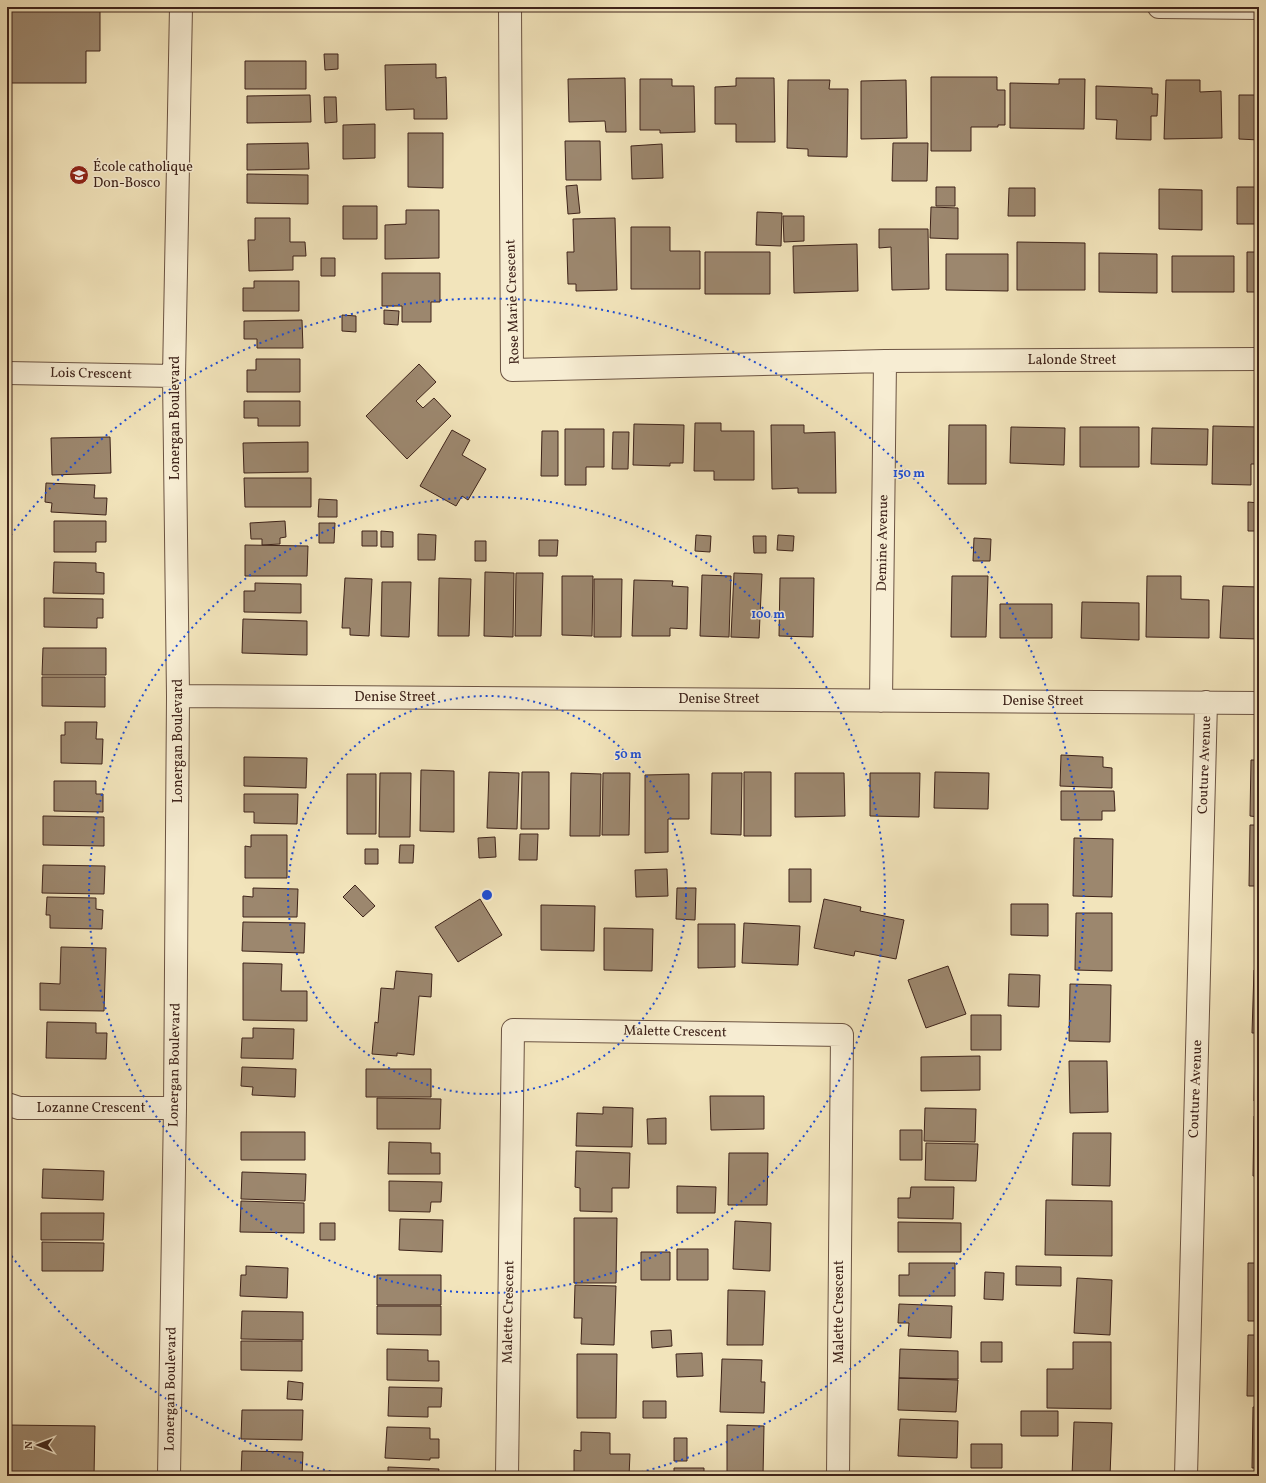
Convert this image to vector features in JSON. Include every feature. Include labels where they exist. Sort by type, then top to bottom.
[{"type":"street","name":"Lonergan Boulevard","points":[[169,1476],[175,1108],[178,696],[174,376],[181,7]]},
{"type":"street","name":"Rose Marie Crescent","points":[[510,7],[512,370],[885,361]]},
{"type":"street","points":[[1159,7],[1259,8]]},
{"type":"street","name":"Lalonde Street","points":[[885,361],[1259,358]]},
{"type":"street","name":"Demine Avenue","points":[[882,700],[885,361]]},
{"type":"street","name":"Lois Crescent","points":[[7,373],[174,376]]},
{"type":"street","name":"Denise Street","points":[[178,696],[1259,703]]},
{"type":"street","name":"Couture Avenue","points":[[1186,1476],[1206,702]]},
{"type":"street","name":"Malette Crescent","points":[[507,1476],[513,1030],[842,1035],[838,1476]]},
{"type":"street","name":"Lozanne Crescent","points":[[7,1104],[19,1108],[175,1108]]},
{"type":"building","points":[[7,7],[66,7],[66,10],[100,10],[100,51],[86,51],[86,83],[7,83]]},
{"type":"building","points":[[324,54],[338,54],[338,69],[325,70]]},
{"type":"building","points":[[245,61],[306,61],[306,89],[245,89]]},
{"type":"building","points":[[436,64],[436,78],[446,77],[447,119],[414,119],[414,109],[386,110],[385,65]]},
{"type":"building","points":[[931,77],[997,77],[997,90],[1005,90],[1005,125],[998,125],[998,127],[971,127],[971,151],[931,151]]},
{"type":"building","points":[[625,78],[626,132],[606,132],[605,121],[569,122],[568,79]]},
{"type":"building","points":[[736,78],[774,78],[775,142],[736,142],[736,124],[715,124],[715,87],[736,86]]},
{"type":"building","points":[[640,79],[672,79],[672,86],[694,86],[695,132],[660,133],[660,130],[640,130]]},
{"type":"building","points":[[1059,79],[1085,79],[1084,129],[1010,128],[1010,83],[1059,84]]},
{"type":"building","points":[[788,80],[830,80],[829,89],[848,89],[847,157],[808,156],[808,149],[787,148]]},
{"type":"building","points":[[906,80],[907,138],[861,139],[861,81]]},
{"type":"building","points":[[1166,80],[1200,80],[1200,92],[1221,91],[1222,138],[1164,139]]},
{"type":"building","points":[[1255,81],[1259,81],[1259,140],[1239,139],[1239,95],[1255,95]]},
{"type":"building","points":[[1096,86],[1152,88],[1152,94],[1158,94],[1157,116],[1151,116],[1151,140],[1116,139],[1117,120],[1096,119]]},
{"type":"building","points":[[310,95],[311,122],[247,123],[247,96]]},
{"type":"building","points":[[324,97],[336,97],[337,122],[325,123]]},
{"type":"building","points":[[375,124],[375,158],[343,159],[343,125]]},
{"type":"building","points":[[408,133],[443,133],[443,188],[408,187]]},
{"type":"building","points":[[565,141],[600,141],[601,180],[566,180]]},
{"type":"building","points":[[308,143],[309,169],[247,170],[247,144]]},
{"type":"building","points":[[893,143],[928,143],[927,181],[892,181]]},
{"type":"building","points":[[662,144],[663,178],[632,179],[631,146]]},
{"type":"building","points":[[247,174],[308,175],[308,204],[247,203]]},
{"type":"building","points":[[577,185],[580,213],[568,214],[566,186]]},
{"type":"building","points":[[936,187],[955,187],[955,206],[936,206]]},
{"type":"building","points":[[1237,187],[1259,187],[1259,224],[1237,224]]},
{"type":"building","points":[[1009,188],[1035,188],[1035,216],[1008,216]]},
{"type":"building","points":[[1159,189],[1202,190],[1202,230],[1159,229]]},
{"type":"building","points":[[343,206],[377,206],[377,239],[343,239]]},
{"type":"building","points":[[931,207],[958,208],[958,239],[930,238]]},
{"type":"building","points":[[406,210],[439,210],[439,258],[385,259],[385,225],[406,224]]},
{"type":"building","points":[[757,212],[782,213],[781,246],[756,245]]},
{"type":"building","points":[[783,216],[804,216],[804,241],[784,242]]},
{"type":"building","points":[[255,218],[290,218],[290,242],[305,242],[306,256],[293,256],[293,270],[249,271],[248,240],[255,240]]},
{"type":"building","points":[[615,218],[617,290],[576,291],[576,284],[568,284],[567,252],[574,252],[573,219]]},
{"type":"building","points":[[631,227],[670,227],[670,251],[700,251],[700,289],[631,289]]},
{"type":"building","points":[[879,229],[928,229],[929,289],[892,290],[891,247],[879,248]]},
{"type":"building","points":[[1017,242],[1085,243],[1085,290],[1017,290]]},
{"type":"building","points":[[857,244],[858,291],[794,293],[793,246]]},
{"type":"building","points":[[705,252],[770,252],[770,294],[705,294]]},
{"type":"building","points":[[1247,252],[1259,252],[1259,292],[1247,292]]},
{"type":"building","points":[[1099,253],[1157,254],[1157,293],[1099,292]]},
{"type":"building","points":[[946,254],[1008,254],[1008,291],[946,290]]},
{"type":"building","points":[[1172,256],[1234,256],[1234,292],[1172,292]]},
{"type":"building","points":[[321,258],[335,258],[335,276],[321,276]]},
{"type":"building","points":[[382,273],[440,273],[440,302],[431,302],[431,322],[402,322],[402,306],[382,306]]},
{"type":"building","points":[[254,281],[299,281],[299,311],[243,311],[243,288],[254,288]]},
{"type":"building","points":[[384,310],[399,311],[398,325],[384,324]]},
{"type":"building","points":[[342,315],[356,316],[356,332],[342,331]]},
{"type":"building","points":[[302,320],[303,348],[257,348],[257,339],[244,339],[244,321]]},
{"type":"building","points":[[256,359],[300,359],[300,392],[247,392],[247,370],[256,370]]},
{"type":"building","points":[[419,364],[436,382],[416,401],[423,408],[434,398],[451,416],[407,459],[366,416]]},
{"type":"building","points":[[244,401],[300,401],[300,426],[258,426],[258,418],[244,418]]},
{"type":"building","points":[[695,423],[721,423],[721,431],[754,431],[754,480],[714,480],[714,471],[694,471]]},
{"type":"building","points":[[634,424],[684,425],[683,463],[670,463],[670,466],[633,465]]},
{"type":"building","points":[[771,425],[804,425],[804,433],[835,432],[836,493],[798,493],[798,488],[772,489]]},
{"type":"building","points":[[949,425],[986,425],[986,484],[948,484]]},
{"type":"building","points":[[1213,426],[1259,427],[1259,464],[1251,464],[1251,485],[1212,484]]},
{"type":"building","points":[[1011,427],[1065,428],[1064,465],[1010,463]]},
{"type":"building","points":[[1080,427],[1139,427],[1139,467],[1080,467]]},
{"type":"building","points":[[1152,428],[1208,429],[1207,465],[1151,464]]},
{"type":"building","points":[[565,429],[604,429],[604,467],[586,467],[586,485],[565,485]]},
{"type":"building","points":[[452,430],[470,440],[462,455],[486,469],[468,500],[462,496],[456,506],[420,486]]},
{"type":"building","points":[[542,431],[558,431],[558,476],[541,476]]},
{"type":"building","points":[[613,432],[629,432],[628,469],[612,469]]},
{"type":"building","points":[[110,437],[111,473],[52,475],[51,438]]},
{"type":"building","points":[[308,442],[308,472],[244,473],[243,443]]},
{"type":"building","points":[[244,478],[311,478],[311,507],[245,507]]},
{"type":"building","points":[[46,483],[95,485],[94,498],[107,498],[106,515],[51,512],[52,503],[45,502]]},
{"type":"building","points":[[319,499],[337,500],[337,517],[318,517]]},
{"type":"building","points":[[1248,502],[1259,503],[1259,531],[1248,531]]},
{"type":"building","points":[[54,521],[106,521],[106,542],[96,542],[96,552],[54,552]]},
{"type":"building","points":[[285,521],[286,537],[280,538],[280,544],[262,545],[262,539],[251,539],[250,523]]},
{"type":"building","points":[[319,523],[335,523],[334,543],[319,543]]},
{"type":"building","points":[[362,531],[377,531],[377,546],[362,546]]},
{"type":"building","points":[[381,531],[393,532],[393,547],[381,547]]},
{"type":"building","points":[[418,534],[436,535],[435,560],[418,560]]},
{"type":"building","points":[[696,535],[711,536],[710,552],[695,551]]},
{"type":"building","points":[[778,535],[794,536],[793,551],[777,550]]},
{"type":"building","points":[[753,536],[766,536],[766,553],[754,553]]},
{"type":"building","points":[[974,538],[991,539],[990,561],[973,561]]},
{"type":"building","points":[[539,540],[558,540],[557,556],[539,556]]},
{"type":"building","points":[[475,541],[486,541],[486,561],[475,561]]},
{"type":"building","points":[[245,545],[308,546],[307,576],[245,576]]},
{"type":"building","points":[[54,562],[96,563],[96,572],[104,573],[104,594],[53,593]]},
{"type":"building","points":[[485,572],[514,573],[513,637],[484,636]]},
{"type":"building","points":[[516,573],[543,573],[541,636],[515,636]]},
{"type":"building","points":[[734,573],[762,574],[759,638],[731,637]]},
{"type":"building","points":[[702,575],[731,576],[729,637],[700,636]]},
{"type":"building","points":[[562,576],[593,576],[592,636],[562,635]]},
{"type":"building","points":[[952,576],[988,576],[986,637],[951,637]]},
{"type":"building","points":[[1147,576],[1181,576],[1181,599],[1209,600],[1209,638],[1146,637]]},
{"type":"building","points":[[345,578],[372,579],[369,636],[350,635],[350,628],[342,628]]},
{"type":"building","points":[[439,578],[471,579],[469,636],[438,636]]},
{"type":"building","points":[[780,578],[814,578],[813,637],[779,636]]},
{"type":"building","points":[[594,579],[622,579],[621,637],[594,637]]},
{"type":"building","points":[[634,580],[673,581],[672,586],[688,587],[687,629],[670,628],[670,636],[632,636]]},
{"type":"building","points":[[382,582],[411,582],[409,637],[381,636]]},
{"type":"building","points":[[255,583],[301,584],[301,613],[244,612],[244,591],[255,591]]},
{"type":"building","points":[[1223,586],[1259,587],[1259,639],[1220,638]]},
{"type":"building","points":[[44,598],[103,599],[103,618],[97,618],[97,628],[44,627]]},
{"type":"building","points":[[1082,602],[1139,603],[1139,640],[1081,638]]},
{"type":"building","points":[[1000,604],[1052,604],[1052,638],[1000,638]]},
{"type":"building","points":[[243,619],[307,621],[307,655],[242,653]]},
{"type":"building","points":[[43,648],[106,648],[106,675],[42,675]]},
{"type":"building","points":[[42,677],[105,677],[105,707],[42,706]]},
{"type":"building","points":[[65,722],[97,722],[96,739],[103,739],[102,764],[61,763],[61,735],[65,735]]},
{"type":"building","points":[[1061,755],[1103,757],[1103,767],[1112,768],[1112,788],[1060,786]]},
{"type":"building","points":[[244,757],[307,758],[306,788],[244,786]]},
{"type":"building","points":[[1251,760],[1259,760],[1259,817],[1250,816]]},
{"type":"building","points":[[421,770],[454,771],[454,832],[420,831]]},
{"type":"building","points":[[489,772],[519,773],[517,829],[487,828]]},
{"type":"building","points":[[522,772],[549,772],[549,829],[521,829]]},
{"type":"building","points":[[744,772],[771,772],[771,836],[744,836]]},
{"type":"building","points":[[935,772],[989,773],[988,809],[934,808]]},
{"type":"building","points":[[380,773],[411,773],[410,837],[379,837]]},
{"type":"building","points":[[571,773],[601,774],[600,836],[570,836]]},
{"type":"building","points":[[603,773],[630,773],[629,835],[602,835]]},
{"type":"building","points":[[712,773],[742,773],[741,835],[711,834]]},
{"type":"building","points":[[795,773],[844,773],[845,816],[795,817]]},
{"type":"building","points":[[870,773],[920,773],[919,817],[870,816]]},
{"type":"building","points":[[347,774],[376,774],[376,834],[347,834]]},
{"type":"building","points":[[689,774],[689,819],[668,819],[668,852],[645,853],[645,775]]},
{"type":"building","points":[[54,781],[96,781],[96,794],[103,794],[103,812],[54,811]]},
{"type":"building","points":[[1061,791],[1114,791],[1115,811],[1102,811],[1102,820],[1061,820]]},
{"type":"building","points":[[244,794],[298,794],[297,824],[254,823],[254,812],[244,812]]},
{"type":"building","points":[[43,816],[104,817],[104,846],[43,845]]},
{"type":"building","points":[[1250,825],[1259,825],[1259,886],[1249,886]]},
{"type":"building","points":[[520,834],[538,834],[537,860],[519,860]]},
{"type":"building","points":[[251,835],[287,835],[287,878],[245,878],[245,846],[251,847]]},
{"type":"building","points":[[495,837],[496,857],[479,858],[478,838]]},
{"type":"building","points":[[1074,838],[1113,839],[1112,897],[1073,896]]},
{"type":"building","points":[[400,845],[414,845],[413,863],[399,863]]},
{"type":"building","points":[[365,849],[378,849],[378,864],[365,864]]},
{"type":"building","points":[[43,865],[105,866],[104,894],[42,893]]},
{"type":"building","points":[[667,869],[668,896],[636,897],[635,870]]},
{"type":"building","points":[[789,869],[811,869],[811,902],[789,902]]},
{"type":"building","points":[[355,885],[375,906],[363,917],[343,897]]},
{"type":"building","points":[[253,888],[298,889],[297,917],[243,917],[243,896],[253,897]]},
{"type":"building","points":[[677,888],[696,888],[695,920],[676,919]]},
{"type":"building","points":[[1256,896],[1259,896],[1259,962],[1255,962]]},
{"type":"building","points":[[47,897],[96,898],[96,909],[103,910],[102,929],[50,928],[50,915],[46,915]]},
{"type":"building","points":[[480,899],[502,935],[458,962],[435,927]]},
{"type":"building","points":[[824,899],[861,907],[860,911],[904,920],[896,959],[855,951],[854,956],[814,948]]},
{"type":"building","points":[[1011,904],[1048,904],[1048,936],[1011,935]]},
{"type":"building","points":[[541,905],[595,906],[594,951],[541,950]]},
{"type":"building","points":[[1076,913],[1112,913],[1112,971],[1075,970]]},
{"type":"building","points":[[243,922],[305,923],[304,953],[242,951]]},
{"type":"building","points":[[744,923],[800,926],[798,965],[742,963]]},
{"type":"building","points":[[698,924],[735,924],[735,967],[698,968]]},
{"type":"building","points":[[604,928],[653,929],[652,971],[604,970]]},
{"type":"building","points":[[61,947],[106,948],[104,1011],[40,1010],[40,983],[60,984]]},
{"type":"building","points":[[243,963],[282,964],[281,991],[307,991],[307,1021],[243,1020]]},
{"type":"building","points":[[948,966],[966,1014],[926,1028],[908,980]]},
{"type":"building","points":[[1254,970],[1259,970],[1259,1033],[1252,1033]]},
{"type":"building","points":[[396,971],[432,974],[431,997],[419,996],[414,1055],[397,1053],[397,1056],[372,1054],[375,1022],[378,1023],[381,988],[394,989]]},
{"type":"building","points":[[1009,974],[1040,975],[1039,1007],[1008,1006]]},
{"type":"building","points":[[1070,984],[1111,985],[1110,1042],[1069,1041]]},
{"type":"building","points":[[971,1015],[1001,1015],[1001,1050],[971,1050]]},
{"type":"building","points":[[47,1022],[96,1023],[96,1033],[107,1033],[106,1059],[46,1058]]},
{"type":"building","points":[[253,1028],[294,1029],[293,1059],[241,1058],[242,1038],[253,1038]]},
{"type":"building","points":[[1255,1044],[1259,1044],[1259,1102],[1254,1101]]},
{"type":"building","points":[[980,1056],[980,1090],[921,1091],[921,1057]]},
{"type":"building","points":[[1069,1061],[1107,1061],[1108,1112],[1070,1113]]},
{"type":"building","points":[[242,1067],[296,1069],[295,1097],[252,1095],[253,1087],[241,1086]]},
{"type":"building","points":[[366,1069],[431,1069],[431,1097],[366,1097]]},
{"type":"building","points":[[710,1096],[764,1096],[764,1129],[711,1130]]},
{"type":"building","points":[[377,1098],[441,1099],[440,1129],[377,1129]]},
{"type":"building","points":[[603,1107],[633,1108],[632,1147],[576,1146],[577,1113],[603,1114]]},
{"type":"building","points":[[925,1108],[976,1109],[975,1142],[924,1141]]},
{"type":"building","points":[[1254,1116],[1259,1116],[1259,1176],[1253,1176]]},
{"type":"building","points":[[666,1118],[666,1144],[648,1144],[647,1119]]},
{"type":"building","points":[[900,1130],[922,1130],[922,1160],[900,1160]]},
{"type":"building","points":[[241,1132],[305,1132],[305,1160],[241,1160]]},
{"type":"building","points":[[1073,1133],[1111,1133],[1110,1186],[1072,1185]]},
{"type":"building","points":[[389,1142],[431,1143],[431,1153],[440,1153],[440,1174],[388,1174]]},
{"type":"building","points":[[926,1143],[978,1144],[976,1181],[925,1180]]},
{"type":"building","points":[[576,1151],[630,1153],[629,1188],[612,1188],[612,1212],[580,1211],[580,1188],[575,1187]]},
{"type":"building","points":[[729,1153],[768,1153],[767,1205],[728,1205]]},
{"type":"building","points":[[43,1169],[104,1171],[103,1200],[42,1198]]},
{"type":"building","points":[[242,1172],[306,1174],[305,1201],[241,1199]]},
{"type":"building","points":[[389,1181],[442,1182],[441,1202],[431,1202],[430,1212],[389,1211]]},
{"type":"building","points":[[677,1186],[716,1187],[715,1213],[677,1213]]},
{"type":"building","points":[[911,1187],[954,1187],[953,1219],[898,1218],[898,1198],[910,1198]]},
{"type":"building","points":[[1046,1200],[1112,1201],[1112,1256],[1045,1255]]},
{"type":"building","points":[[241,1201],[304,1203],[304,1233],[240,1232]]},
{"type":"building","points":[[41,1213],[104,1213],[103,1240],[41,1240]]},
{"type":"building","points":[[574,1218],[617,1218],[616,1283],[574,1283]]},
{"type":"building","points":[[400,1219],[443,1220],[442,1252],[399,1250]]},
{"type":"building","points":[[735,1221],[771,1223],[770,1271],[733,1269]]},
{"type":"building","points":[[898,1222],[961,1223],[961,1252],[898,1252]]},
{"type":"building","points":[[320,1223],[335,1223],[335,1240],[320,1240]]},
{"type":"building","points":[[42,1242],[104,1243],[103,1271],[42,1271]]},
{"type":"building","points":[[677,1249],[708,1249],[708,1280],[677,1280]]},
{"type":"building","points":[[641,1252],[670,1252],[670,1280],[641,1280]]},
{"type":"building","points":[[909,1263],[955,1263],[955,1296],[899,1296],[899,1275],[909,1275]]},
{"type":"building","points":[[1248,1263],[1259,1263],[1259,1321],[1248,1321]]},
{"type":"building","points":[[246,1266],[288,1268],[287,1298],[240,1296],[241,1275],[246,1275]]},
{"type":"building","points":[[1016,1266],[1061,1267],[1061,1286],[1016,1285]]},
{"type":"building","points":[[985,1272],[1004,1273],[1003,1300],[984,1299]]},
{"type":"building","points":[[377,1275],[441,1275],[441,1305],[377,1305]]},
{"type":"building","points":[[1077,1278],[1112,1280],[1110,1335],[1074,1333]]},
{"type":"building","points":[[575,1285],[616,1286],[614,1345],[581,1344],[582,1318],[574,1318]]},
{"type":"building","points":[[728,1290],[765,1291],[763,1345],[727,1345]]},
{"type":"building","points":[[899,1304],[952,1306],[951,1338],[908,1336],[909,1323],[898,1323]]},
{"type":"building","points":[[377,1306],[441,1306],[441,1335],[377,1334]]},
{"type":"building","points":[[242,1311],[303,1312],[303,1340],[241,1339]]},
{"type":"building","points":[[671,1330],[672,1346],[652,1348],[651,1331]]},
{"type":"building","points":[[1248,1335],[1259,1335],[1259,1396],[1247,1396]]},
{"type":"building","points":[[241,1341],[302,1341],[302,1371],[241,1370]]},
{"type":"building","points":[[981,1342],[1002,1342],[1002,1362],[981,1362]]},
{"type":"building","points":[[1073,1342],[1111,1342],[1111,1409],[1047,1408],[1047,1369],[1073,1369]]},
{"type":"building","points":[[387,1349],[428,1350],[428,1361],[439,1361],[439,1381],[387,1380]]},
{"type":"building","points":[[900,1349],[958,1351],[958,1379],[899,1378]]},
{"type":"building","points":[[702,1353],[703,1376],[677,1377],[676,1354]]},
{"type":"building","points":[[577,1354],[617,1354],[616,1418],[577,1418]]},
{"type":"building","points":[[722,1359],[762,1360],[761,1382],[765,1382],[764,1413],[720,1412]]},
{"type":"building","points":[[899,1378],[958,1380],[956,1412],[898,1410]]},
{"type":"building","points":[[288,1381],[303,1383],[302,1400],[287,1399]]},
{"type":"building","points":[[389,1387],[442,1388],[441,1407],[428,1407],[428,1417],[388,1416]]},
{"type":"building","points":[[643,1401],[666,1401],[666,1418],[643,1418]]},
{"type":"building","points":[[1253,1407],[1259,1407],[1259,1468],[1252,1468]]},
{"type":"building","points":[[242,1410],[303,1410],[302,1440],[241,1439]]},
{"type":"building","points":[[1021,1411],[1058,1411],[1058,1436],[1021,1436]]},
{"type":"building","points":[[900,1419],[958,1421],[957,1458],[898,1456]]},
{"type":"building","points":[[1074,1422],[1112,1423],[1110,1476],[1072,1476]]},
{"type":"building","points":[[7,1425],[95,1426],[94,1476],[7,1476]]},
{"type":"building","points":[[727,1425],[764,1426],[763,1476],[727,1476]]},
{"type":"building","points":[[387,1427],[430,1428],[430,1439],[439,1439],[439,1458],[430,1458],[430,1460],[385,1458]]},
{"type":"building","points":[[581,1432],[610,1433],[610,1454],[630,1454],[629,1476],[574,1476],[574,1450],[581,1451]]},
{"type":"building","points":[[674,1438],[687,1438],[687,1461],[674,1461]]},
{"type":"building","points":[[971,1444],[1002,1444],[1002,1468],[971,1468]]},
{"type":"building","points":[[242,1451],[303,1452],[302,1476],[241,1476]]},
{"type":"building","points":[[388,1467],[439,1469],[438,1476],[388,1476]]},
{"type":"building","points":[[674,1468],[704,1468],[704,1476],[674,1476]]},
{"type":"place","name":"École catholique Don-Bosco","points":[[79,175]]}]
